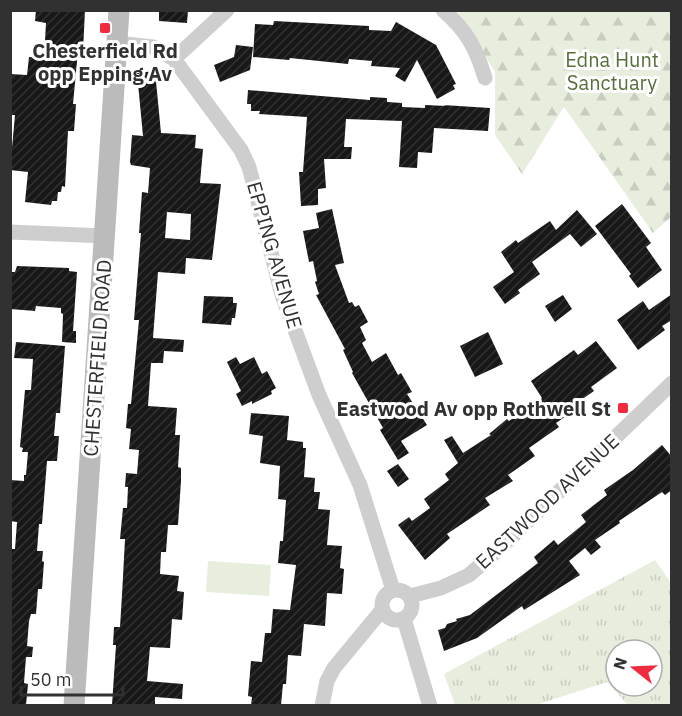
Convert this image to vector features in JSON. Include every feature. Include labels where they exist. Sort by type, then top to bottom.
[{"type":"street","name":"CHESTERFIELD ROAD","points":[[74,705],[119,10]]},
{"type":"street","points":[[174,59],[227,10]]},
{"type":"street","points":[[443,10],[463,29],[477,51],[485,78]]},
{"type":"street","name":"EPPING AVENUE","points":[[117,43],[153,47],[174,59],[241,150],[249,167],[282,295],[319,395],[360,485],[393,590]]},
{"type":"street","points":[[10,232],[105,236]]},
{"type":"street","name":"EASTWOOD AVENUE","points":[[410,596],[441,588],[469,575],[672,383]]},
{"type":"street","points":[[322,705],[327,681],[334,668],[382,610],[383,600],[388,592],[402,590],[410,596],[412,609],[404,620]]},
{"type":"street","points":[[382,610],[393,620],[404,620]]},
{"type":"street","points":[[404,620],[430,705]]},
{"type":"green space","name":"Edna Hunt Sanctuary","points":[[457,11],[671,11],[671,217],[653,233],[564,107],[522,174],[495,135],[495,72]]},
{"type":"green space","points":[[655,560],[671,583],[671,705],[628,705],[622,698],[664,698],[664,638],[604,638],[604,683],[536,705],[455,705],[444,674]]},
{"type":"green space","points":[[208,561],[271,565],[269,596],[206,592]]},
{"type":"building","points":[[36,10],[85,10],[83,51],[78,51],[73,104],[76,104],[74,131],[68,131],[65,187],[62,186],[61,192],[58,192],[57,201],[52,201],[51,205],[25,202],[28,172],[10,170],[15,115],[10,115],[10,74],[27,75],[29,57],[44,58],[46,23],[35,21]]},
{"type":"building","points":[[159,10],[188,10],[187,23],[159,21]]},
{"type":"building","points":[[274,21],[369,26],[369,30],[391,31],[396,22],[436,45],[456,84],[453,85],[455,89],[437,99],[417,60],[405,82],[395,76],[400,68],[371,66],[372,61],[349,59],[348,64],[253,57],[255,24],[273,25]]},
{"type":"building","points":[[236,45],[253,47],[250,70],[220,82],[214,65],[234,57]]},
{"type":"building","points":[[155,71],[161,133],[196,135],[195,148],[203,149],[200,183],[221,184],[212,260],[186,258],[185,274],[158,272],[153,338],[184,340],[183,352],[164,351],[163,363],[151,363],[148,406],[177,408],[175,435],[180,435],[178,467],[181,468],[181,481],[178,525],[168,525],[166,552],[161,552],[160,574],[179,576],[177,591],[184,592],[182,620],[172,619],[170,648],[150,647],[147,681],[183,684],[182,699],[155,697],[155,705],[112,705],[116,645],[113,645],[114,627],[120,627],[122,595],[125,539],[120,539],[123,508],[127,508],[126,473],[137,474],[139,450],[129,449],[131,429],[126,428],[128,404],[131,404],[139,320],[134,320],[142,192],[148,193],[150,168],[131,165],[130,162],[132,135],[143,136],[137,73]],"holes":[[[167,212],[191,214],[190,240],[165,238]]]},
{"type":"building","points":[[248,90],[370,100],[370,97],[387,98],[387,102],[402,103],[402,107],[447,106],[443,105],[490,108],[488,131],[434,128],[432,153],[418,152],[417,168],[399,167],[402,121],[346,119],[344,147],[352,147],[351,159],[324,159],[326,188],[318,189],[318,205],[301,206],[299,172],[303,172],[307,117],[259,114],[260,111],[251,111],[251,104],[247,104]]},
{"type":"building","points":[[622,204],[651,243],[646,247],[662,270],[638,288],[629,276],[631,274],[595,226]]},
{"type":"building","points":[[332,209],[344,263],[335,265],[349,303],[352,302],[355,307],[359,305],[368,322],[360,327],[366,340],[362,343],[372,362],[386,353],[398,375],[401,373],[412,392],[407,394],[427,425],[401,441],[409,453],[398,460],[380,430],[383,428],[352,373],[343,350],[345,349],[316,295],[319,294],[313,261],[309,262],[303,231],[319,228],[316,213]]},
{"type":"building","points":[[577,210],[597,234],[581,247],[570,234],[532,262],[540,274],[518,290],[520,293],[505,304],[493,287],[514,272],[501,252],[516,240],[518,243],[550,221],[556,230]]},
{"type":"building","points":[[17,266],[69,268],[69,271],[77,272],[73,331],[76,331],[76,343],[62,342],[63,314],[61,308],[36,306],[35,311],[10,309],[10,272],[15,272]]},
{"type":"building","points":[[672,294],[672,320],[662,326],[665,330],[638,350],[617,320],[643,301],[649,310]]},
{"type":"building","points":[[563,295],[572,309],[555,322],[545,306]]},
{"type":"building","points":[[204,296],[233,297],[233,303],[237,303],[235,318],[232,318],[231,325],[202,323]]},
{"type":"building","points":[[488,332],[503,364],[475,377],[460,346]]},
{"type":"building","points":[[596,341],[617,368],[591,387],[594,391],[575,404],[578,408],[556,423],[559,427],[529,448],[535,456],[508,475],[513,481],[485,498],[490,505],[447,534],[450,538],[425,560],[398,525],[409,517],[412,521],[430,508],[424,499],[449,480],[445,474],[458,463],[444,440],[452,436],[463,453],[491,435],[489,434],[507,419],[509,421],[542,398],[531,381],[574,350],[578,355]]},
{"type":"building","points":[[16,342],[65,346],[60,413],[56,413],[54,436],[59,436],[57,461],[47,461],[42,524],[39,524],[37,551],[43,551],[42,561],[44,562],[42,589],[38,589],[36,614],[31,614],[29,621],[27,646],[33,647],[32,657],[26,657],[24,683],[28,684],[26,705],[10,705],[10,549],[15,549],[17,522],[10,521],[10,480],[24,481],[24,475],[26,475],[28,452],[22,452],[23,448],[20,447],[25,390],[31,390],[33,359],[14,358]]},
{"type":"building","points":[[236,357],[240,364],[254,357],[262,374],[267,371],[276,388],[271,391],[272,394],[252,404],[252,401],[242,406],[236,394],[241,391],[227,362]]},
{"type":"building","points":[[251,413],[289,416],[287,440],[303,442],[303,448],[306,448],[304,477],[315,478],[314,492],[320,492],[318,509],[330,510],[327,545],[342,546],[340,568],[344,569],[342,594],[327,593],[325,626],[304,624],[301,656],[288,655],[286,684],[283,684],[281,705],[251,705],[252,697],[248,696],[251,661],[262,662],[265,633],[271,633],[273,609],[290,610],[296,565],[278,563],[280,541],[283,541],[286,500],[278,499],[280,466],[260,463],[263,436],[249,434]]},
{"type":"building","points":[[662,445],[672,457],[672,490],[665,495],[662,492],[595,540],[601,547],[591,555],[585,548],[569,561],[580,575],[524,610],[522,606],[477,638],[444,651],[438,630],[457,621],[456,619],[470,615],[538,563],[534,557],[554,540],[558,545],[586,522],[581,515],[607,495],[604,490],[633,470]]},
{"type":"building","points":[[398,464],[409,479],[398,487],[387,471]]},
{"type":"place","name":"Chesterfield Rd opp Epping Av","points":[[105,28]]},
{"type":"place","name":"Eastwood Av opp Rothwell St","points":[[623,408]]}]
